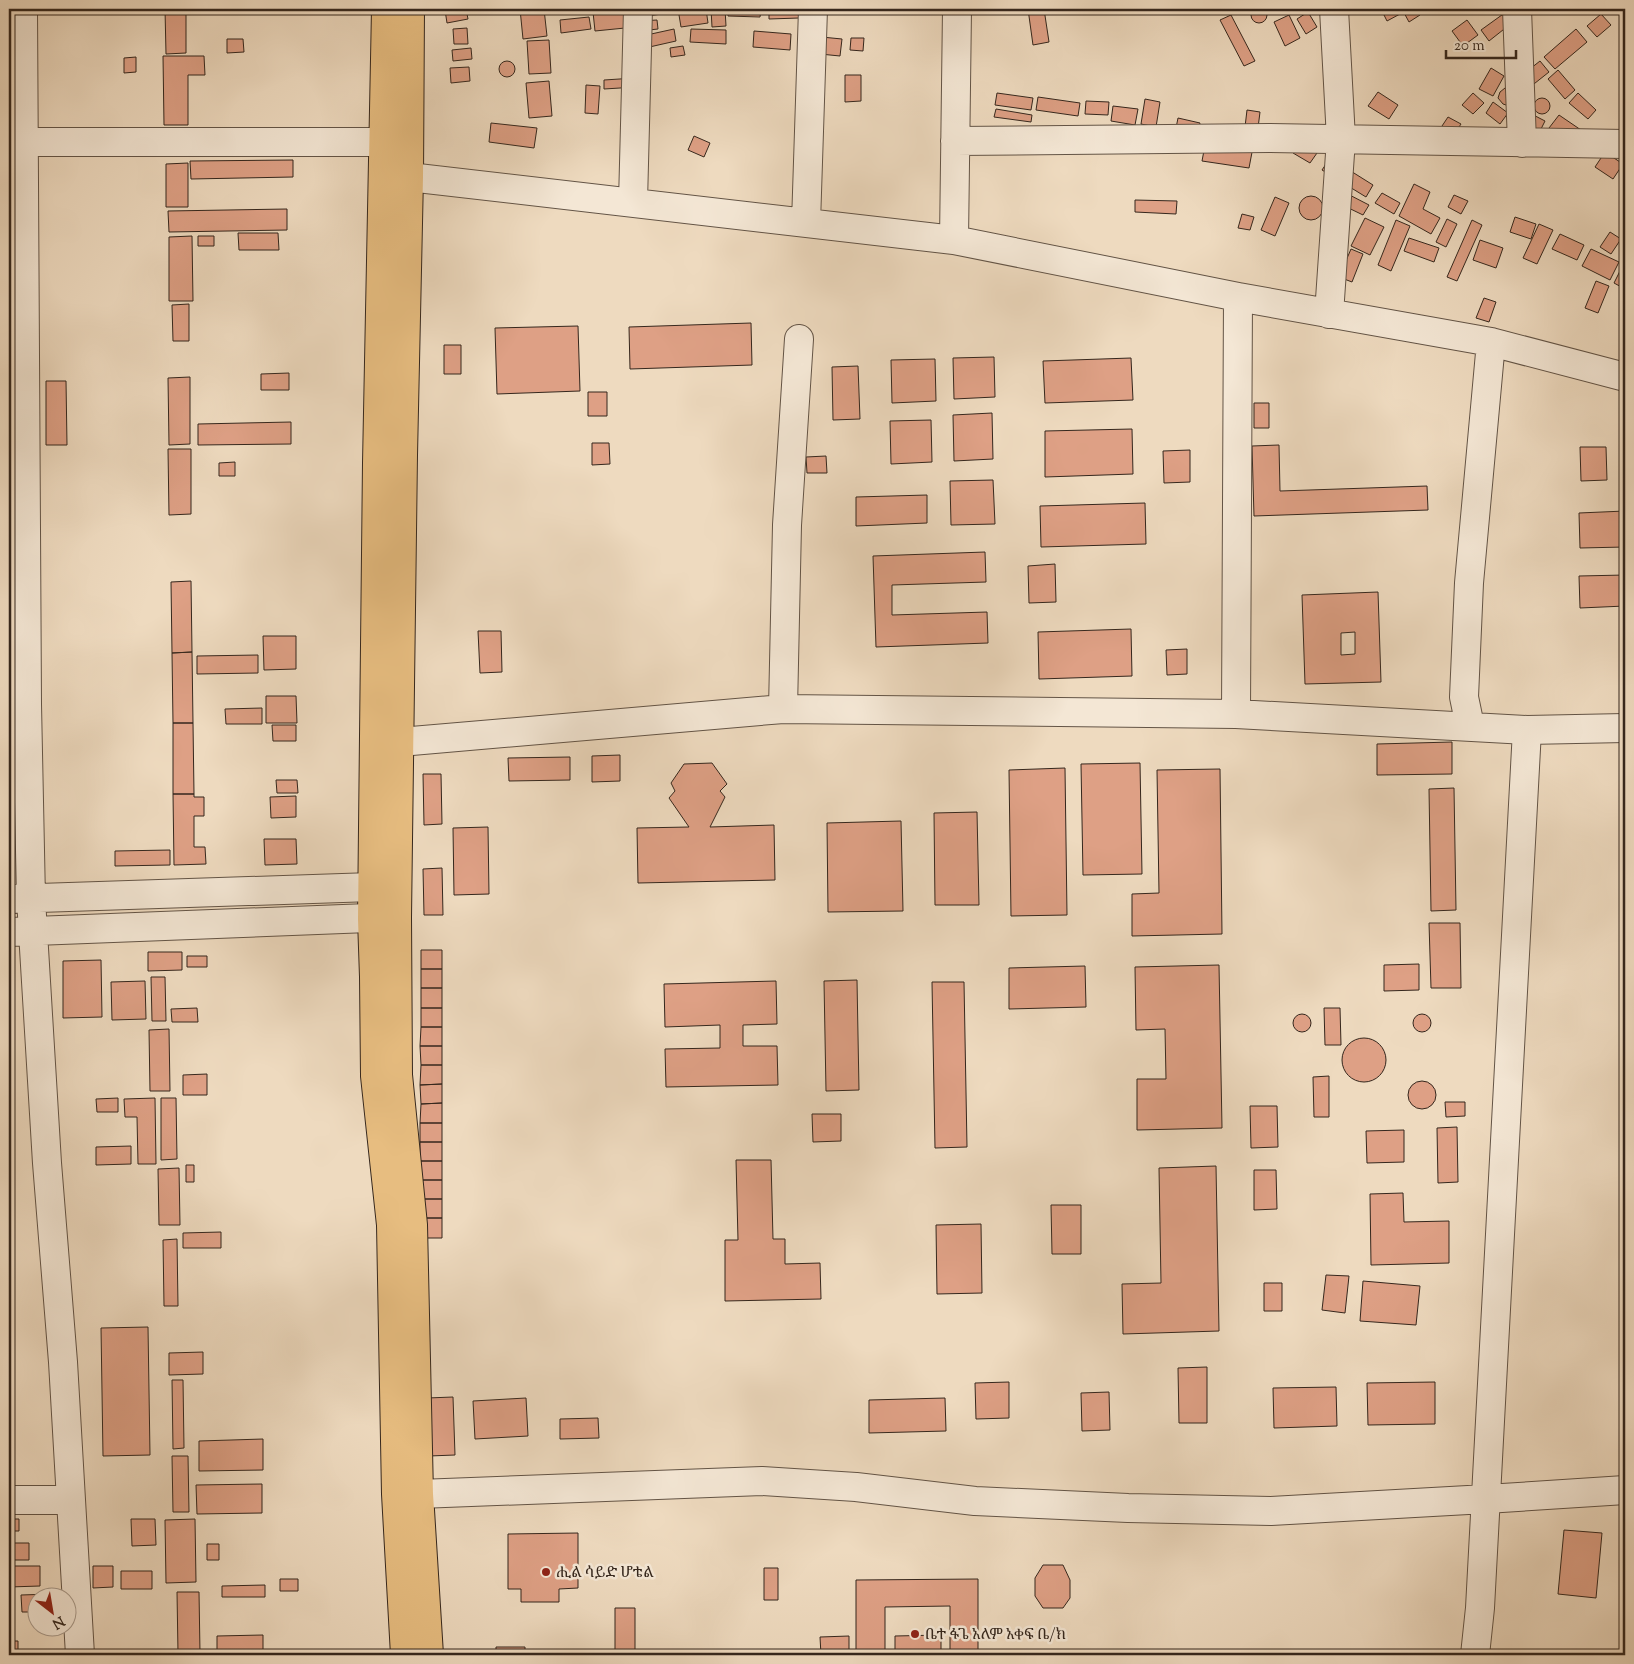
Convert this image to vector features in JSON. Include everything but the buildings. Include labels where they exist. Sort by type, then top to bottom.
[{"type":"main road","points":[[386,9],[383,142],[385,887],[375,1076],[390,1225],[396,1494],[405,1655]]},
{"type":"main road","points":[[385,887],[400,742],[410,9]]},
{"type":"main road","points":[[384,918],[413,1224],[420,1494],[429,1655]]},
{"type":"street","points":[[23,9],[16,142],[18,704],[21,932],[71,1500],[80,1655]]},
{"type":"street","points":[[633,202],[638,9]]},
{"type":"street","points":[[806,223],[813,9]]},
{"type":"street","points":[[954,240],[957,9]]},
{"type":"street","points":[[1329,314],[1341,139],[1334,9]]},
{"type":"street","points":[[1517,9],[1522,142]]},
{"type":"street","points":[[954,141],[1269,138],[1625,144]]},
{"type":"street","points":[[16,142],[383,142]]},
{"type":"street","points":[[409,176],[954,240],[1238,297],[1491,342],[1625,377]]},
{"type":"street","points":[[1236,714],[1238,297]]},
{"type":"street","points":[[783,709],[787,525],[799,339]]},
{"type":"street","points":[[1470,726],[1464,697],[1469,583],[1491,342]]},
{"type":"street","points":[[400,742],[783,709],[1236,714],[1527,730],[1625,728]]},
{"type":"street","points":[[1475,1655],[1480,1608],[1527,730]]},
{"type":"street","points":[[20,899],[385,887]]},
{"type":"street","points":[[21,932],[384,918]]},
{"type":"street","points":[[420,1494],[762,1482],[856,1487],[975,1500],[1137,1508],[1271,1511],[1625,1490]]},
{"type":"street","points":[[9,1500],[71,1500]]},
{"type":"place","name":"ሒል ሳይድ ሆቴል","points":[[546,1572]]},
{"type":"place","name":"ቤተ ፋጌ አለም አቀፍ ቤ/ክ","points":[[915,1634]]}]
